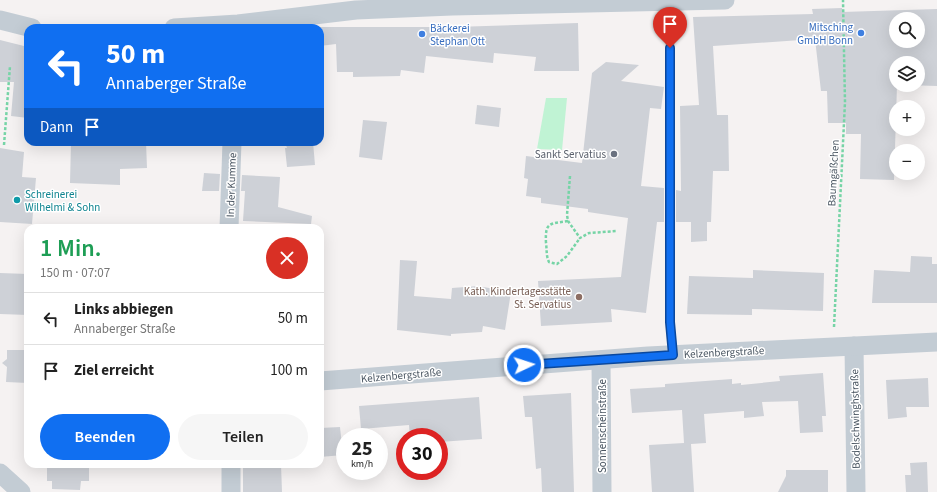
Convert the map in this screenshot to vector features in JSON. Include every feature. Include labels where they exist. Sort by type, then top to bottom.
[{"type":"street","points":[[253,24],[356,10],[452,3],[670,2],[726,0]]},
{"type":"street","points":[[0,20],[24,26]]},
{"type":"street","name":"In der Kumme","points":[[229,224],[232,146]]},
{"type":"street","name":"Kelzenbergstraße","points":[[324,382],[673,355],[937,342]]},
{"type":"street","name":"Bodelschwinghstraße","points":[[854,346],[856,492]]},
{"type":"street","name":"Sonnenscheinstraße","points":[[602,360],[602,492]]},
{"type":"street","points":[[231,468],[231,492]]},
{"type":"street","points":[[0,473],[21,492]]},
{"type":"lane","points":[[670,2],[670,322],[673,355]]},
{"type":"path","name":"Baumgäßchen","points":[[834,347],[845,102],[843,0]]},
{"type":"path","points":[[4,145],[10,66]]},
{"type":"path","points":[[570,176],[567,215],[568,221],[580,238]]},
{"type":"path","points":[[568,221],[551,224],[547,227],[547,256],[549,262],[557,264],[563,260],[580,238],[589,233],[617,230]]},
{"type":"green space","points":[[546,98],[567,98],[562,150],[537,149]]},
{"type":"building","points":[[842,8],[842,12],[937,9],[937,86],[925,86],[925,56],[889,56],[889,92],[897,92],[897,100],[889,100],[889,136],[895,136],[895,144],[889,144],[889,180],[860,179],[861,134],[846,134],[846,123],[828,123],[827,91],[821,91],[815,39],[713,46],[717,115],[728,115],[729,171],[713,171],[711,222],[707,222],[707,241],[691,242],[691,222],[676,222],[676,190],[681,191],[680,106],[699,105],[693,17],[813,14],[812,9]]},
{"type":"building","points":[[578,23],[579,71],[534,71],[536,57],[494,53],[493,63],[426,56],[424,73],[401,70],[400,76],[353,77],[353,72],[337,72],[336,44],[324,46],[324,27],[454,27]]},
{"type":"building","points":[[0,40],[24,46],[24,118],[11,116],[14,82],[0,82]]},
{"type":"building","points":[[606,62],[639,65],[621,81],[664,87],[661,109],[650,108],[641,186],[664,188],[664,222],[657,222],[646,313],[611,309],[612,322],[541,326],[538,281],[621,277],[628,218],[588,212],[588,209],[541,203],[541,198],[526,196],[528,179],[524,178],[526,156],[582,163],[592,73]]},
{"type":"building","points":[[477,105],[501,108],[499,127],[475,124]]},
{"type":"building","points":[[363,120],[387,122],[382,160],[359,157]]},
{"type":"building","points":[[71,146],[146,146],[147,168],[120,169],[120,185],[70,183]]},
{"type":"building","points":[[286,146],[313,146],[315,165],[287,167],[285,148],[287,148]]},
{"type":"building","name":"Schreinerei Wilhelmi & Sohn","points":[[0,148],[24,152],[22,177],[36,178],[32,224],[0,222]]},
{"type":"building","points":[[204,173],[220,174],[219,191],[202,191]]},
{"type":"building","points":[[242,175],[280,177],[278,207],[312,216],[311,224],[243,221],[245,191],[241,191]]},
{"type":"building","points":[[911,256],[932,257],[932,264],[937,264],[937,303],[872,303],[874,270],[910,272]]},
{"type":"building","points":[[400,260],[417,261],[414,296],[451,299],[452,288],[478,286],[511,292],[505,330],[483,326],[482,332],[451,334],[451,336],[397,330]]},
{"type":"building","points":[[753,270],[824,273],[823,311],[752,309],[752,315],[687,314],[689,276],[753,278]]},
{"type":"building","points":[[0,273],[24,274],[24,315],[0,314]]},
{"type":"building","points":[[7,350],[24,350],[24,383],[6,382],[7,367],[2,363],[7,359]]},
{"type":"building","points":[[823,373],[826,416],[822,416],[823,432],[800,433],[798,401],[762,402],[764,416],[744,418],[744,411],[704,414],[706,443],[691,444],[694,492],[652,492],[649,445],[684,443],[682,410],[632,413],[630,389],[665,387],[665,384],[732,379],[732,384],[741,383],[741,385],[780,381],[779,376]]},
{"type":"building","points":[[928,378],[929,407],[906,407],[907,417],[888,419],[886,380]]},
{"type":"building","points":[[571,393],[574,492],[542,492],[541,468],[536,469],[532,417],[525,417],[523,396]]},
{"type":"building","points":[[479,397],[482,439],[448,441],[448,428],[409,428],[409,425],[361,428],[359,406]]},
{"type":"building","points":[[340,427],[336,428],[336,456],[324,457],[324,428]]},
{"type":"building","points":[[927,462],[928,492],[906,492],[905,475],[911,475],[910,463]]},
{"type":"building","points":[[47,468],[89,468],[89,481],[81,481],[80,490],[52,489],[52,481],[47,481]]},
{"type":"building","points":[[243,468],[281,468],[282,492],[243,492]]},
{"type":"building","points":[[786,470],[828,470],[828,492],[778,492],[786,476]]},
{"type":"place","name":"Mitsching GmbH Bonn","points":[[861,33]]},
{"type":"place","name":"Bäckerei Stephan Ott","points":[[422,34]]},
{"type":"place","name":"Sankt Servatius","points":[[614,154]]},
{"type":"place","name":"Schreinerei Wilhelmi & Sohn","points":[[17,200]]},
{"type":"place","name":"Kath. Kindertagesstätte St. Servatius","points":[[579,297]]},
{"type":"route","points":[[524,365],[673,355],[670,322],[670,48]]}]
